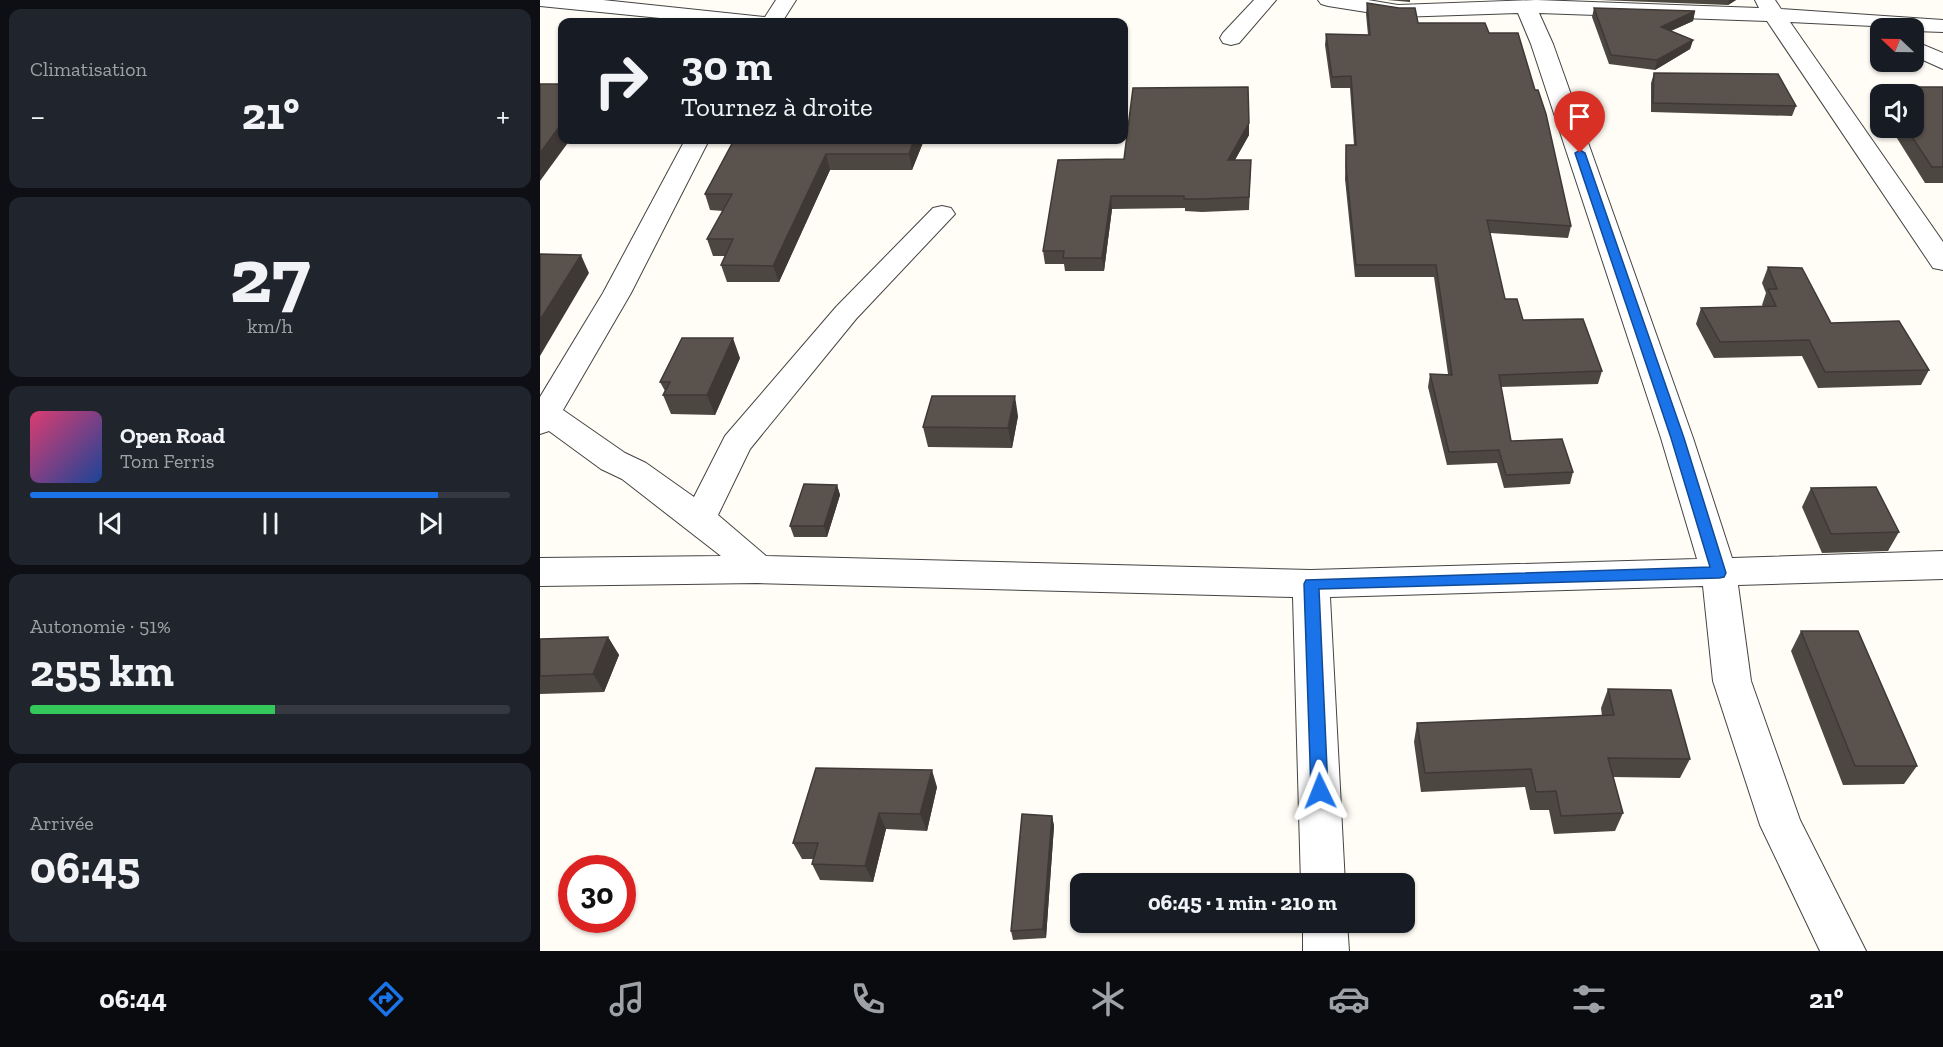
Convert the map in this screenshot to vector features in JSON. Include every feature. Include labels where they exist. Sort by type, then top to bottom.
[{"type":"street","points":[[540,0],[719,18]]},
{"type":"street","points":[[775,18],[786,0]]},
{"type":"street","points":[[1231,38],[1266,0]]},
{"type":"street","points":[[1328,0],[1398,11],[1525,3],[1769,7],[1870,22]]},
{"type":"street","points":[[1525,3],[1542,44],[1677,438],[1719,573],[1732,681],[1781,825],[1844,951]]},
{"type":"street","points":[[1769,7],[1943,262]]},
{"type":"street","points":[[1924,24],[1942,24]]},
{"type":"street","points":[[1924,53],[1943,62]]},
{"type":"street","points":[[695,144],[617,293],[543,418],[613,461],[644,477],[727,540],[757,569]]},
{"type":"street","points":[[699,520],[736,444],[846,313],[942,214]]},
{"type":"street","points":[[540,572],[757,569],[1311,584],[1943,565]]},
{"type":"street","points":[[1311,584],[1323,873]]},
{"type":"street","points":[[1325,933],[1326,951]]},
{"type":"building","points":[[1367,3],[1415,8],[1418,23],[1485,23],[1489,33],[1518,33],[1535,90],[1538,90],[1546,114],[1571,226],[1487,220],[1505,299],[1517,299],[1523,320],[1583,319],[1602,371],[1499,375],[1511,441],[1562,439],[1573,472],[1506,475],[1499,450],[1449,452],[1430,374],[1452,375],[1436,265],[1356,265],[1346,167],[1346,145],[1356,145],[1351,76],[1332,77],[1326,34],[1370,35]]},
{"type":"building","points":[[1594,8],[1695,11],[1661,27],[1693,40],[1657,60],[1611,55]]},
{"type":"building","points":[[1654,73],[1778,74],[1796,106],[1653,103]]},
{"type":"building","points":[[540,84],[558,84],[558,128],[540,153]]},
{"type":"building","points":[[1248,87],[1249,123],[1228,160],[1251,160],[1249,197],[1184,199],[1184,196],[1111,196],[1102,258],[1063,258],[1064,251],[1043,251],[1058,160],[1124,159],[1126,144],[1128,144],[1133,88]]},
{"type":"building","points":[[1924,87],[1943,87],[1943,167],[1932,167],[1913,138],[1924,138]]},
{"type":"building","points":[[732,144],[913,144],[909,154],[826,154],[773,266],[721,265],[733,239],[707,239],[732,194],[705,194]]},
{"type":"building","points":[[540,254],[581,255],[540,320]]},
{"type":"building","points":[[1768,267],[1802,268],[1831,323],[1899,321],[1929,370],[1825,372],[1809,340],[1720,342],[1701,308],[1776,306],[1768,289],[1777,289]]},
{"type":"building","points":[[682,338],[733,338],[707,395],[663,395],[670,382],[660,382]]},
{"type":"building","points":[[932,396],[1015,396],[1008,428],[923,427]]},
{"type":"building","points":[[804,484],[837,485],[824,526],[790,526]]},
{"type":"building","points":[[1876,487],[1899,532],[1831,534],[1811,488]]},
{"type":"building","points":[[1801,631],[1858,631],[1917,766],[1855,766]]},
{"type":"building","points":[[608,637],[593,674],[540,676],[540,639]]},
{"type":"building","points":[[1608,689],[1671,690],[1690,759],[1608,758],[1623,813],[1561,816],[1556,791],[1536,792],[1531,769],[1425,773],[1417,723],[1614,715]]},
{"type":"building","points":[[816,768],[932,770],[920,814],[879,813],[865,866],[812,864],[818,843],[793,843]]},
{"type":"building","points":[[1022,814],[1052,816],[1043,929],[1011,931]]},
{"type":"route","points":[[1320,791],[1311,584],[1719,573],[1677,438],[1580,153]]}]
